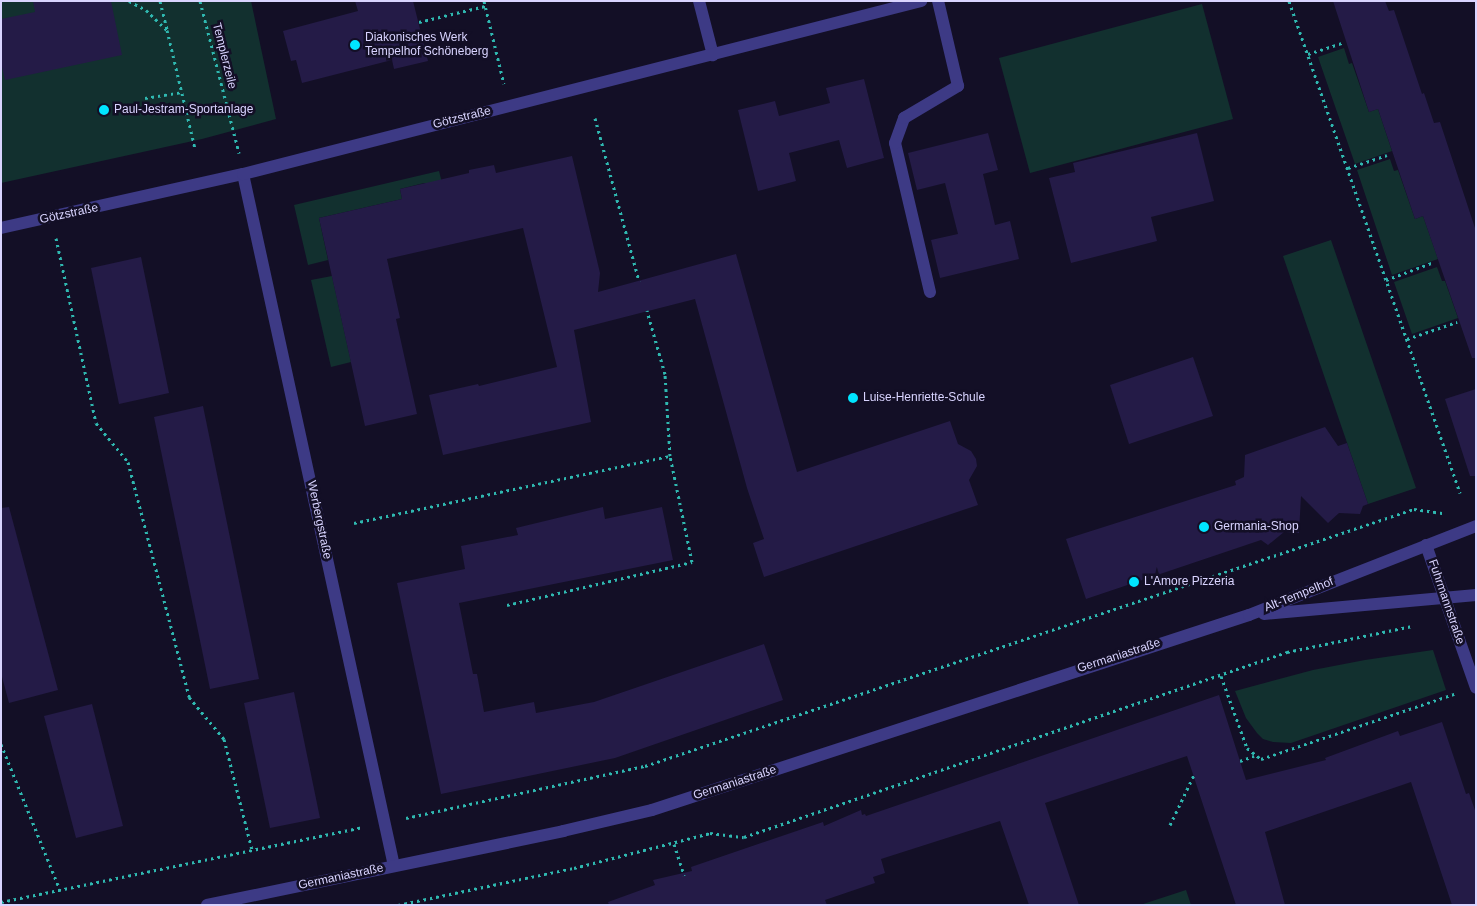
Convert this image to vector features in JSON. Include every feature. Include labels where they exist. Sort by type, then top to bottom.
[{"type":"street","points":[[699,1],[712,54]]},
{"type":"street","name":"Götzstraße","points":[[1,228],[243,174],[921,1]]},
{"type":"street","points":[[930,292],[895,143],[904,118],[958,86],[938,1]]},
{"type":"street","name":"Werbergstraße","points":[[243,174],[394,866]]},
{"type":"street","name":"Alt-Tempelhof","points":[[1249,615],[1476,526]]},
{"type":"street","name":"Fuhrmannstraße","points":[[1426,545],[1476,688]]},
{"type":"street","name":"Alt-Tempelhof","points":[[1249,615],[1476,595]]},
{"type":"street","name":"Germaniastraße","points":[[207,905],[563,831],[652,810],[1249,615]]},
{"type":"path","points":[[129,1],[146,10],[167,30]]},
{"type":"path","points":[[160,1],[195,148]]},
{"type":"path","name":"Templerzeile","points":[[200,1],[243,174]]},
{"type":"path","points":[[1290,1],[1460,494]]},
{"type":"path","points":[[418,22],[484,3],[510,106]]},
{"type":"path","points":[[1308,54],[1342,43]]},
{"type":"path","points":[[145,98],[182,92]]},
{"type":"path","points":[[595,118],[639,282]]},
{"type":"path","points":[[1348,168],[1387,155]]},
{"type":"path","points":[[52,218],[96,423],[128,462],[189,696],[224,739],[252,850]]},
{"type":"path","points":[[1386,280],[1434,262]]},
{"type":"path","points":[[507,605],[692,562],[670,456],[665,374],[647,311]]},
{"type":"path","points":[[1407,339],[1457,322]]},
{"type":"path","points":[[354,523],[670,456]]},
{"type":"path","points":[[404,818],[645,766],[1414,509],[1444,513]]},
{"type":"path","points":[[398,905],[574,868],[674,844],[710,833],[744,837],[1287,652],[1418,625]]},
{"type":"path","points":[[1221,676],[1242,738],[1254,756],[1261,759],[1455,694]]},
{"type":"path","points":[[1,744],[60,890]]},
{"type":"path","points":[[1240,761],[1254,756]]},
{"type":"path","points":[[1170,825],[1194,776]]},
{"type":"path","points":[[1,902],[358,828]]},
{"type":"path","points":[[674,844],[684,875]]},
{"type":"green space","name":"Paul-Jestram-Sportanlage","points":[[1,1],[251,1],[276,119],[202,139],[1,183]]},
{"type":"green space","points":[[1202,4],[1233,119],[1030,173],[999,58]]},
{"type":"green space","points":[[1344,48],[1349,64],[1352,63],[1369,112],[1378,109],[1392,151],[1355,164],[1318,57]]},
{"type":"green space","points":[[1390,159],[1394,171],[1398,170],[1415,219],[1423,216],[1438,259],[1392,275],[1357,170]]},
{"type":"green space","points":[[439,171],[443,187],[424,183],[400,189],[402,199],[319,218],[328,260],[308,265],[294,205]]},
{"type":"green space","points":[[1331,240],[1416,488],[1368,504],[1283,256]]},
{"type":"green space","points":[[1437,267],[1442,281],[1445,281],[1458,318],[1412,334],[1394,282]]},
{"type":"green space","points":[[332,276],[351,362],[331,367],[311,280]]},
{"type":"green space","points":[[1433,650],[1446,690],[1291,743],[1273,742],[1263,739],[1246,718],[1235,691],[1313,670]]},
{"type":"green space","points":[[1186,890],[1191,905],[1140,905]]},
{"type":"building","points":[[33,1],[111,1],[122,55],[5,80],[1,63],[1,19],[35,12]]},
{"type":"building","name":"Diakonisches Werk Tempelhof Schöneberg","points":[[355,1],[413,1],[428,61],[394,69],[392,60],[302,83],[296,60],[291,61],[283,31],[358,11]]},
{"type":"building","points":[[1333,1],[1385,1],[1389,11],[1394,10],[1422,94],[1424,93],[1434,123],[1440,122],[1476,231],[1476,358],[1472,358],[1423,216],[1415,219],[1378,109],[1369,112]]},
{"type":"building","points":[[864,79],[884,158],[847,168],[839,140],[789,153],[796,181],[758,191],[738,110],[775,101],[779,116],[830,103],[826,88]]},
{"type":"building","points":[[988,133],[998,170],[983,174],[995,225],[1010,221],[1019,259],[940,278],[931,240],[958,234],[945,183],[917,190],[908,153]]},
{"type":"building","points":[[1197,133],[1214,201],[1151,217],[1157,241],[1071,263],[1049,178],[1075,172],[1073,163]]},
{"type":"building","points":[[572,156],[600,273],[598,292],[736,254],[797,472],[950,421],[958,444],[971,451],[976,459],[977,466],[969,480],[978,505],[764,577],[753,543],[764,539],[747,488],[695,299],[574,330],[591,422],[443,455],[429,395],[478,384],[479,386],[557,367],[523,228],[387,259],[400,318],[396,319],[417,414],[365,426],[319,218],[402,199],[400,189],[469,173],[469,170],[494,165],[496,173]]},
{"type":"building","points":[[141,257],[169,393],[119,404],[91,268]]},
{"type":"building","points":[[1193,357],[1213,416],[1129,444],[1110,385]]},
{"type":"building","points":[[1476,389],[1476,476],[1470,476],[1445,399]]},
{"type":"building","points":[[203,406],[259,679],[210,689],[154,417]]},
{"type":"building","points":[[1325,427],[1338,446],[1347,443],[1368,504],[1363,506],[1360,514],[1339,513],[1328,523],[1301,496],[1299,533],[1284,532],[1268,545],[1261,540],[1086,599],[1066,539],[1236,485],[1235,481],[1244,477],[1245,455]]},
{"type":"building","points":[[9,507],[58,690],[9,703],[1,673],[1,508]]},
{"type":"building","points":[[603,507],[605,519],[662,507],[673,560],[459,603],[473,674],[477,674],[484,712],[534,702],[536,713],[594,702],[764,644],[783,700],[615,758],[441,794],[397,583],[465,569],[461,546],[518,535],[516,528]]},
{"type":"building","points":[[294,692],[320,818],[270,828],[244,703]]},
{"type":"building","points":[[1219,695],[1246,780],[1326,760],[1325,758],[1398,731],[1400,736],[1442,722],[1466,794],[1469,793],[1476,813],[1476,905],[1452,905],[1411,782],[1265,832],[1285,905],[1236,905],[1187,756],[1045,803],[1079,905],[1029,905],[1000,821],[881,859],[885,873],[873,877],[875,883],[825,900],[827,905],[609,905],[608,902],[655,885],[653,880],[692,871],[691,867],[823,822],[824,826],[861,810],[862,815],[865,814],[866,816]]},
{"type":"building","points":[[92,704],[123,826],[76,838],[44,716]]},
{"type":"place","name":"Diakonisches Werk Tempelhof Schöneberg","points":[[355,45]]},
{"type":"place","name":"Paul-Jestram-Sportanlage","points":[[104,110]]},
{"type":"place","name":"Luise-Henriette-Schule","points":[[853,398]]},
{"type":"place","name":"Germania-Shop","points":[[1204,527]]},
{"type":"place","name":"L'Amore Pizzeria","points":[[1134,582]]}]
